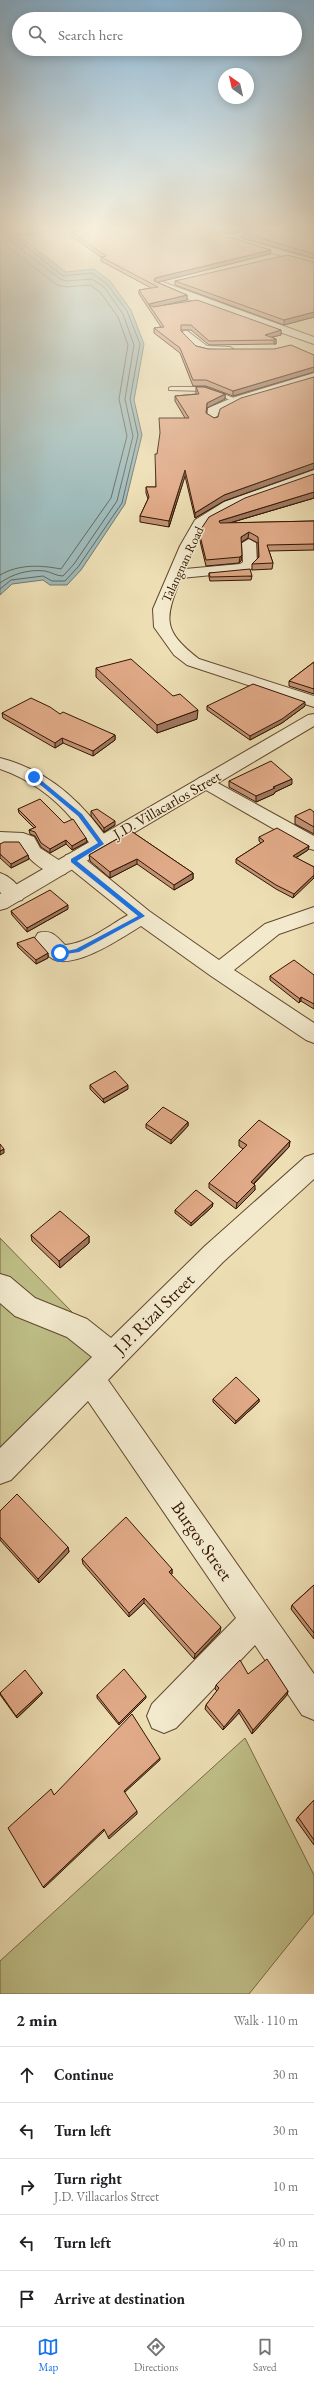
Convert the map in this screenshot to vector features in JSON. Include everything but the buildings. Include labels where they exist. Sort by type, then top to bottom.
[{"type":"street","points":[[260,322],[313,341]]},
{"type":"street","points":[[186,333],[204,349],[242,350]]},
{"type":"street","points":[[289,346],[313,341]]},
{"type":"street","points":[[213,418],[212,410],[236,400],[314,376]]},
{"type":"street","name":"Talangnan Road","points":[[314,474],[229,505],[202,520],[175,574],[161,609],[162,627],[180,652],[193,662],[314,702]]},
{"type":"street","points":[[175,574],[244,568],[250,563],[249,543]]},
{"type":"street","name":"J.D. Villacarlos Street","points":[[7,899],[314,719]]},
{"type":"street","points":[[0,763],[34,777],[65,801],[80,815],[101,844]]},
{"type":"street","points":[[205,782],[314,844]]},
{"type":"street","points":[[0,838],[23,839],[27,842],[33,852],[65,865],[142,916],[219,971],[314,1034]]},
{"type":"street","points":[[0,880],[7,899]]},
{"type":"street","points":[[219,971],[272,929],[314,914]]},
{"type":"street","points":[[45,938],[60,953],[69,953],[86,947],[142,916]]},
{"type":"street","name":"J.P. Rizal Street","points":[[0,1469],[214,1254],[314,1164]]},
{"type":"street","points":[[0,1286],[25,1307],[77,1328],[112,1356]]},
{"type":"street","name":"Burgos Street","points":[[90,1379],[314,1703]]},
{"type":"street","points":[[164,1716],[257,1619]]},
{"type":"lane","points":[[171,388],[205,389],[236,400]]},
{"type":"green space","points":[[0,1238],[108,1349],[0,1451]]},
{"type":"green space","points":[[245,1738],[314,1875],[314,1913],[249,1994],[0,1994],[0,1961]]},
{"type":"water","points":[[0,322],[136,322],[144,344],[134,400],[142,435],[125,504],[81,570],[67,585],[50,585],[43,580],[12,584],[0,595]]},
{"type":"route","points":[[34,777],[65,801],[80,815],[101,844],[73,860],[142,916],[86,947],[69,953],[60,953]]}]
